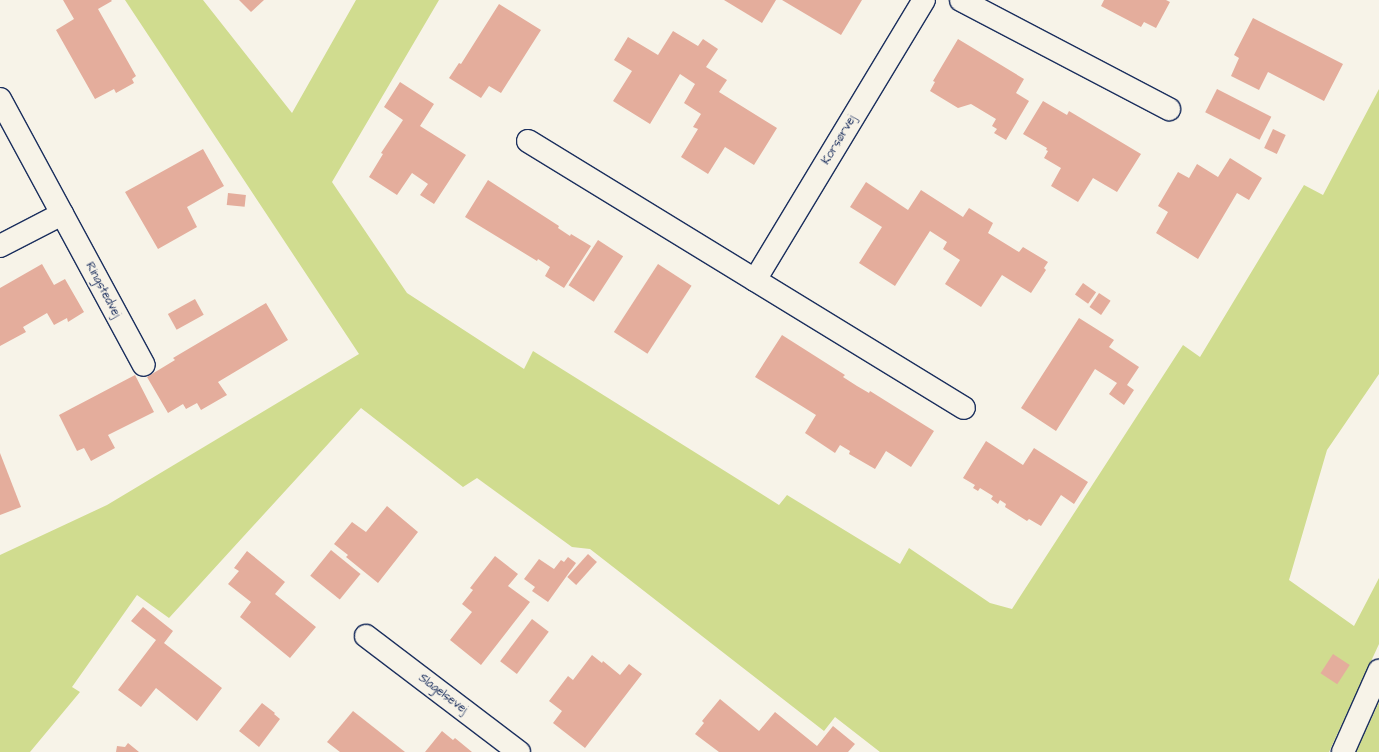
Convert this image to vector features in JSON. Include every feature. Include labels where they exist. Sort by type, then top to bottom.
[{"type":"street","name":"Korsørvej","points":[[755,280],[924,0]]},
{"type":"street","points":[[961,0],[1169,109]]},
{"type":"street","name":"Ringstedvej","points":[[0,99],[144,365]]},
{"type":"street","points":[[528,141],[964,408]]},
{"type":"street","points":[[0,246],[62,214]]},
{"type":"street","name":"Slagelsevej","points":[[366,636],[519,752]]},
{"type":"street","points":[[1343,752],[1379,671]]},
{"type":"green space","points":[[125,0],[203,0],[292,113],[356,0],[439,0],[332,182],[407,293],[524,369],[533,351],[779,505],[787,495],[900,564],[909,548],[990,603],[1012,609],[1183,345],[1200,357],[1304,185],[1323,195],[1379,89],[1379,374],[1327,450],[1289,580],[1354,626],[1379,578],[1379,644],[1329,752],[880,752],[835,717],[824,731],[590,549],[572,547],[477,478],[463,487],[361,408],[169,618],[137,595],[72,687],[80,692],[30,752],[0,752],[0,555],[107,505],[359,354]]},
{"type":"green space","points":[[1379,702],[1379,752],[1356,752]]},
{"type":"building","points":[[63,0],[112,1],[98,9],[136,76],[132,79],[134,83],[116,93],[114,89],[95,99],[56,30],[74,19]]},
{"type":"building","points":[[239,0],[264,0],[251,12]]},
{"type":"building","points":[[724,0],[776,0],[762,23]]},
{"type":"building","points":[[782,0],[862,0],[841,35]]},
{"type":"building","points":[[1104,0],[1166,0],[1170,2],[1156,28],[1144,22],[1141,27],[1101,6]]},
{"type":"building","points":[[499,4],[541,30],[501,93],[489,86],[481,98],[449,78],[459,63],[461,64]]},
{"type":"building","points":[[1253,18],[1343,64],[1324,101],[1268,72],[1259,90],[1231,76],[1239,58],[1234,55]]},
{"type":"building","points":[[673,31],[698,46],[703,39],[718,49],[706,67],[727,80],[719,92],[777,128],[754,165],[725,147],[708,174],[681,157],[698,129],[693,127],[701,114],[684,103],[695,84],[680,74],[650,124],[613,101],[632,71],[614,60],[628,37],[658,55]]},
{"type":"building","points":[[958,39],[1024,79],[1016,93],[1029,101],[1006,140],[994,133],[997,129],[992,126],[996,119],[971,104],[958,108],[930,91],[935,82],[933,81]]},
{"type":"building","points":[[400,82],[434,104],[420,126],[466,155],[434,204],[420,195],[428,184],[412,173],[397,195],[369,177],[383,154],[381,153],[403,120],[384,107]]},
{"type":"building","points":[[1217,89],[1271,117],[1260,140],[1205,112]]},
{"type":"building","points":[[1043,101],[1067,115],[1069,111],[1141,154],[1117,192],[1093,178],[1078,202],[1051,186],[1061,168],[1044,158],[1048,151],[1046,150],[1047,148],[1023,134]]},
{"type":"building","points":[[1273,129],[1286,135],[1277,154],[1264,148]]},
{"type":"building","points":[[203,149],[224,186],[187,207],[197,227],[158,249],[125,192]]},
{"type":"building","points":[[1230,158],[1262,178],[1249,200],[1237,193],[1198,259],[1156,233],[1168,212],[1158,206],[1178,172],[1189,178],[1197,164],[1218,177]]},
{"type":"building","points":[[488,180],[559,226],[558,228],[570,236],[571,234],[591,246],[564,288],[545,276],[550,267],[538,259],[537,261],[465,217]]},
{"type":"building","points":[[866,182],[908,210],[921,190],[963,217],[969,208],[993,223],[988,233],[1019,252],[1023,247],[1048,262],[1044,268],[1046,270],[1031,293],[1002,275],[981,307],[945,284],[960,260],[943,249],[947,242],[930,231],[895,286],[859,263],[882,227],[850,207]]},
{"type":"building","points":[[228,193],[246,195],[245,207],[227,205]]},
{"type":"building","points":[[598,240],[623,256],[594,302],[569,285]]},
{"type":"building","points":[[42,264],[54,285],[65,279],[84,312],[68,322],[67,318],[54,325],[47,313],[23,327],[26,332],[0,346],[0,288]]},
{"type":"building","points":[[658,264],[692,286],[647,354],[614,332]]},
{"type":"building","points":[[1083,283],[1096,292],[1088,304],[1075,294]]},
{"type":"building","points":[[1099,293],[1111,301],[1101,315],[1089,307]]},
{"type":"building","points":[[195,299],[204,315],[177,330],[168,314]]},
{"type":"building","points":[[266,303],[288,340],[218,382],[227,395],[201,410],[197,403],[186,409],[183,404],[168,413],[147,377],[175,360],[173,358]]},
{"type":"building","points":[[1079,318],[1114,340],[1109,347],[1139,367],[1127,385],[1134,390],[1124,405],[1109,394],[1117,383],[1095,369],[1056,431],[1021,408]]},
{"type":"building","points":[[782,335],[845,375],[843,377],[857,386],[869,393],[870,391],[934,431],[911,467],[886,451],[875,469],[849,454],[850,451],[840,445],[835,453],[805,433],[816,415],[755,377]]},
{"type":"building","points":[[135,375],[154,412],[108,435],[115,448],[91,461],[84,448],[77,451],[59,415]]},
{"type":"building","points":[[986,441],[1023,465],[1034,448],[1088,482],[1074,504],[1061,495],[1041,526],[1029,519],[1027,521],[1005,507],[1006,504],[1000,500],[998,504],[991,499],[993,496],[980,488],[978,491],[973,488],[975,485],[963,478]]},
{"type":"building","points":[[0,453],[21,507],[0,515]]},
{"type":"building","points":[[387,506],[418,532],[378,583],[346,557],[348,555],[334,544],[352,522],[366,532]]},
{"type":"building","points":[[331,550],[361,574],[340,600],[310,576]]},
{"type":"building","points":[[247,551],[285,582],[275,594],[316,627],[290,658],[240,617],[251,602],[228,584],[239,571],[234,568]]},
{"type":"building","points":[[588,554],[597,562],[576,585],[567,577]]},
{"type":"building","points":[[495,556],[518,574],[508,586],[530,602],[481,665],[450,640],[472,612],[462,604],[473,590],[470,588]]},
{"type":"building","points":[[568,557],[576,563],[548,602],[532,591],[535,587],[524,579],[539,559],[554,569],[561,560],[564,562]]},
{"type":"building","points":[[143,607],[173,631],[164,643],[222,688],[197,721],[156,688],[141,707],[118,690],[156,640],[131,621]]},
{"type":"building","points":[[532,619],[549,632],[517,674],[500,661]]},
{"type":"building","points":[[1333,654],[1350,665],[1337,684],[1320,673]]},
{"type":"building","points":[[592,655],[602,663],[603,661],[620,675],[629,664],[642,674],[585,748],[553,723],[562,711],[549,701],[568,676],[573,680]]},
{"type":"building","points":[[720,699],[759,731],[775,712],[817,746],[833,726],[855,744],[848,752],[719,752],[695,734],[704,723],[702,721]]},
{"type":"building","points":[[262,703],[280,719],[259,747],[239,731]]},
{"type":"building","points":[[353,711],[405,752],[340,752],[327,742]]},
{"type":"building","points":[[442,731],[453,740],[455,738],[472,752],[425,752]]},
{"type":"building","points":[[128,743],[139,752],[116,752],[117,746],[125,747]]}]
